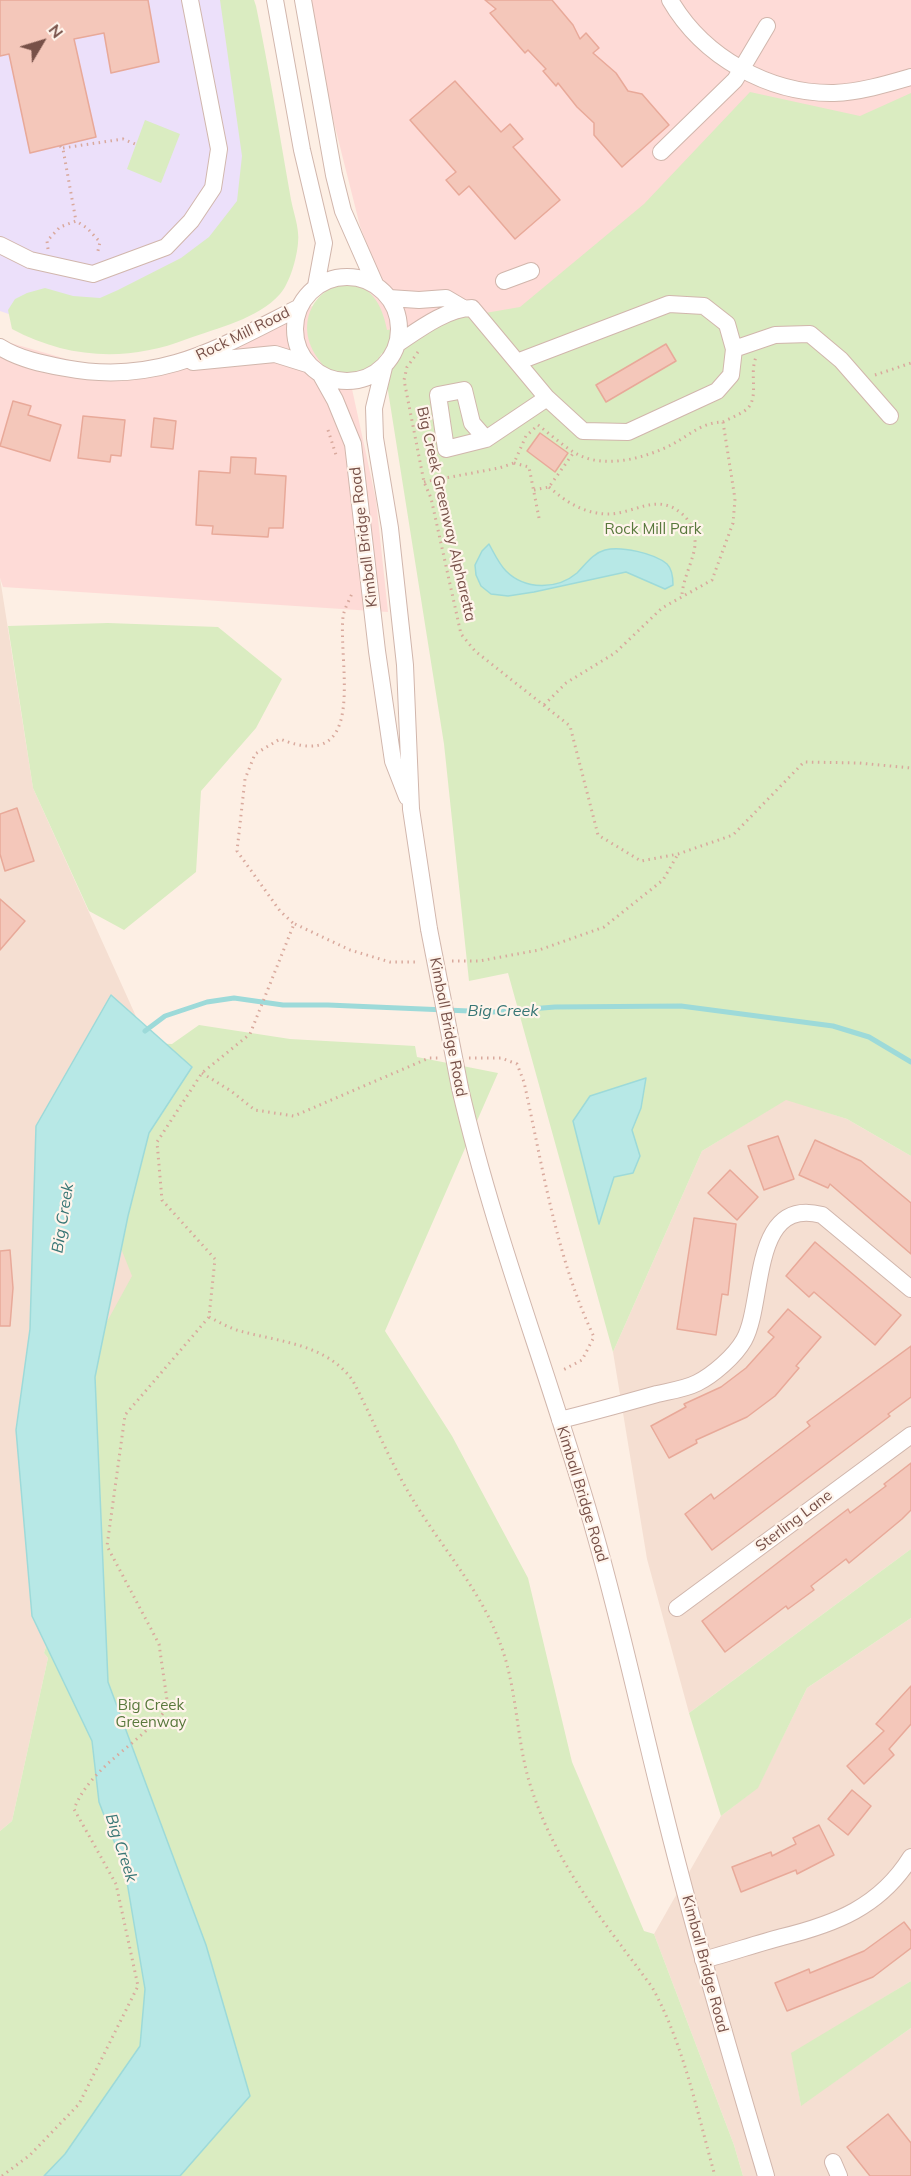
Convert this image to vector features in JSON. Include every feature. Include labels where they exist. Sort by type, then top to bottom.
[{"type":"street","points":[[0,245],[30,260],[93,274],[166,247],[191,221],[213,188],[219,149],[190,0]]},
{"type":"street","points":[[275,0],[302,150],[324,243],[316,286]]},
{"type":"street","points":[[303,0],[340,202],[359,251],[382,292],[399,320],[397,344],[384,367],[370,377],[354,382],[337,381],[321,375],[307,364],[298,349],[294,332],[300,307],[316,286],[332,279],[350,277],[367,280],[382,292],[419,300],[447,298],[463,308]]},
{"type":"street","points":[[670,0],[696,34],[720,56],[779,87],[809,92],[837,93],[911,77]]},
{"type":"street","points":[[662,152],[735,80],[767,27]]},
{"type":"street","points":[[504,280],[531,271]]},
{"type":"street","points":[[397,344],[463,308],[472,308],[517,362],[547,398],[583,431],[628,432],[717,391],[731,375],[734,349],[727,324],[704,306],[669,303],[517,362]]},
{"type":"street","name":"Rock Mill Road","points":[[0,347],[54,366],[104,374],[154,370],[186,362],[300,307]]},
{"type":"street","points":[[734,349],[775,335],[810,334],[841,360],[890,416]]},
{"type":"street","name":"Rock Mill Road","points":[[186,362],[217,362],[257,354],[274,354],[307,364]]},
{"type":"street","name":"Kimball Bridge Road","points":[[384,367],[374,408],[375,438],[390,528],[402,633],[411,809],[429,929],[460,1088],[476,1159],[509,1267],[548,1377],[595,1533],[703,1960],[766,2176]]},
{"type":"street","name":"Kimball Bridge Road","points":[[321,375],[335,400],[353,444],[377,651],[393,761],[411,809]]},
{"type":"street","points":[[486,439],[547,398]]},
{"type":"street","points":[[560,1420],[697,1383],[726,1360],[743,1342],[750,1327],[764,1252],[771,1236],[778,1225],[799,1213],[808,1211],[822,1215],[911,1289]]},
{"type":"street","name":"Sterling Lane","points":[[677,1608],[911,1434]]},
{"type":"street","points":[[703,1960],[831,1924],[874,1899],[911,1857]]},
{"type":"path","points":[[93,274],[100,242],[87,228],[76,221],[61,147],[123,139],[135,144]]},
{"type":"path","points":[[51,266],[47,241],[60,227],[76,221]]},
{"type":"path","name":"Big Creek Greenway Alpharetta","points":[[419,350],[407,367],[404,380],[424,482],[431,498],[461,634],[476,651],[570,726],[598,835],[641,861],[678,854],[733,836],[804,762],[859,763],[911,768]]},
{"type":"path","points":[[514,463],[526,436],[538,425],[574,452],[613,462],[633,460],[672,444],[695,429],[713,422],[723,422],[747,409],[754,397],[751,369],[758,354]]},
{"type":"path","points":[[860,383],[883,371],[911,363]]},
{"type":"path","points":[[521,415],[534,429]]},
{"type":"path","points":[[544,705],[566,683],[615,653],[662,608],[712,580],[733,522],[735,499],[723,422]]},
{"type":"path","points":[[326,424],[338,461]]},
{"type":"path","points":[[534,490],[549,487],[574,452]]},
{"type":"path","points":[[424,482],[514,463],[529,467],[539,518]]},
{"type":"path","points":[[549,487],[575,506],[595,513],[617,514],[652,504],[665,504],[678,510],[693,529],[695,544],[694,554],[686,570],[682,595]]},
{"type":"path","points":[[355,585],[343,615],[344,721],[333,738],[319,746],[300,747],[280,739],[255,754],[245,779],[237,851],[280,911],[294,924],[350,950],[390,962],[423,962]]},
{"type":"path","points":[[446,961],[479,961],[539,950],[604,927],[663,880],[678,854]]},
{"type":"path","points":[[2,2176],[30,2155],[79,2104],[138,1986],[116,1884],[74,1809],[87,1781],[156,1723],[168,1707],[159,1644],[107,1546],[125,1415],[209,1317],[215,1259],[162,1200],[157,1142],[202,1073],[250,1034],[294,924]]},
{"type":"path","points":[[202,1073],[231,1091],[255,1110],[294,1116],[429,1058],[450,1058]]},
{"type":"path","points":[[460,1058],[501,1058],[517,1064],[524,1082],[558,1235],[576,1299],[594,1336],[582,1360],[548,1377]]},
{"type":"path","points":[[209,1317],[237,1330],[297,1345],[331,1357],[345,1369],[353,1381],[415,1503],[456,1559],[500,1642],[512,1685],[519,1743],[542,1819],[563,1864],[652,1987],[663,2007],[676,2040],[715,2176]]},
{"type":"shaded area","points":[[0,0],[230,0],[281,265],[111,349],[0,311]]},
{"type":"shaded area","points":[[303,0],[911,0],[911,234],[795,267],[341,338],[376,500],[388,612],[3,587],[0,578],[0,340],[119,374],[347,294],[364,283],[386,293],[360,226]]},
{"type":"shaded area","points":[[0,578],[33,788],[148,1043],[178,1233],[44,1653],[48,1658],[12,1821],[0,1831]]},
{"type":"shaded area","points":[[786,1099],[847,1119],[911,1156],[911,1549],[689,1713],[647,1559],[613,1352],[702,1151]]},
{"type":"shaded area","points":[[911,1618],[911,1981],[792,2054],[801,2105],[911,2028],[911,2176],[743,2176],[734,2145],[654,1934],[721,1816],[758,1787],[807,1688]]},
{"type":"green space","points":[[220,0],[254,0],[256,6],[298,231],[295,262],[284,289],[271,303],[260,310],[224,327],[143,351],[98,354],[76,351],[33,339],[12,329],[8,310],[15,299],[45,288],[73,296],[100,298],[181,258],[209,237],[237,201],[242,156]]},
{"type":"green space","name":"Rock Mill Park","points":[[750,92],[860,116],[911,93],[911,1156],[847,1119],[786,1100],[702,1151],[613,1352],[508,973],[469,981],[444,744],[382,353],[362,376],[350,380],[335,377],[319,360],[308,338],[308,317],[317,300],[330,289],[347,284],[363,288],[378,303],[387,330],[520,307],[644,204]]},
{"type":"green space","points":[[145,120],[180,134],[161,183],[127,169]]},
{"type":"green space","points":[[108,623],[218,627],[282,679],[256,728],[201,791],[196,872],[124,930],[89,911],[33,788],[8,626]]},
{"type":"green space","name":"Big Creek Greenway","points":[[199,1025],[290,1039],[415,1046],[417,1057],[498,1073],[385,1331],[452,1436],[528,1578],[572,1762],[644,1931],[654,1934],[734,2145],[743,2176],[0,2176],[0,1831],[12,1821],[48,1658],[44,1653],[67,1579],[63,1402],[132,1276],[97,1188],[148,1043],[172,1044]]},
{"type":"green space","points":[[911,1549],[911,1618],[807,1688],[758,1788],[721,1816],[689,1713]]},
{"type":"green space","points":[[911,1981],[911,2028],[801,2106],[791,2053]]},
{"type":"water","points":[[489,544],[506,571],[522,582],[541,586],[560,583],[577,573],[597,554],[605,550],[620,549],[646,554],[667,564],[673,585],[665,589],[626,572],[534,592],[508,596],[491,594],[481,586],[475,565],[482,551]]},
{"type":"water","points":[[111,995],[192,1067],[149,1133],[128,1216],[95,1377],[108,1682],[206,1945],[250,2096],[180,2176],[44,2176],[65,2154],[140,2046],[145,1989],[125,1870],[99,1802],[92,1741],[32,1616],[16,1430],[30,1329],[36,1126]]},
{"type":"water","points":[[646,1078],[641,1108],[632,1130],[640,1156],[633,1173],[614,1177],[599,1224],[573,1121],[590,1096]]},
{"type":"building","points":[[0,0],[148,0],[159,62],[111,73],[104,33],[74,39],[96,137],[30,153],[9,54],[0,56]]},
{"type":"building","points":[[485,0],[552,0],[573,25],[580,39],[586,33],[599,48],[593,53],[616,73],[628,91],[642,94],[669,125],[622,167],[594,135],[594,123],[577,107],[558,83],[556,86],[543,71],[546,69],[528,50],[525,53],[490,13],[496,9]]},
{"type":"building","points":[[455,81],[501,132],[510,124],[523,139],[513,147],[560,200],[515,239],[469,186],[459,195],[446,180],[456,172],[410,120]]},
{"type":"building","points":[[666,344],[676,361],[606,402],[596,385]]},
{"type":"building","points":[[13,401],[31,406],[28,415],[61,425],[50,461],[0,446]]},
{"type":"building","points":[[83,416],[125,420],[121,456],[111,455],[110,462],[78,458]]},
{"type":"building","points":[[154,418],[176,421],[173,449],[151,447]]},
{"type":"building","points":[[540,433],[568,453],[555,472],[527,451]]},
{"type":"building","points":[[231,457],[256,458],[255,474],[286,476],[283,528],[269,528],[268,537],[212,534],[213,526],[196,525],[199,471],[230,473]]},
{"type":"building","points":[[17,808],[34,861],[5,871],[0,854],[0,814]]},
{"type":"building","points":[[0,899],[25,921],[0,950]]},
{"type":"building","points":[[778,1136],[794,1179],[764,1190],[748,1146]]},
{"type":"building","points":[[815,1140],[861,1161],[911,1203],[911,1254],[830,1184],[828,1188],[799,1175]]},
{"type":"building","points":[[730,1170],[758,1197],[737,1220],[708,1193]]},
{"type":"building","points":[[694,1218],[736,1224],[728,1295],[722,1294],[716,1335],[677,1329]]},
{"type":"building","points":[[815,1242],[901,1315],[875,1345],[814,1292],[809,1297],[786,1276]]},
{"type":"building","points":[[10,1250],[13,1288],[10,1326],[0,1326],[0,1251]]},
{"type":"building","points":[[788,1309],[821,1337],[796,1366],[799,1368],[775,1396],[747,1417],[696,1440],[697,1443],[669,1458],[651,1426],[686,1407],[684,1404],[721,1387],[746,1368],[774,1337],[768,1332]]},
{"type":"building","points":[[911,1346],[911,1397],[888,1414],[890,1416],[712,1550],[685,1514],[711,1494],[714,1499],[810,1426],[807,1422]]},
{"type":"building","points":[[911,1463],[911,1510],[849,1563],[846,1559],[811,1586],[814,1590],[788,1609],[786,1606],[725,1652],[702,1621],[848,1509],[850,1513],[886,1486],[884,1484]]},
{"type":"building","points":[[911,1686],[911,1724],[889,1749],[894,1755],[864,1784],[847,1766],[884,1731],[876,1724]]},
{"type":"building","points":[[852,1790],[871,1806],[848,1835],[828,1819]]},
{"type":"building","points":[[819,1825],[834,1855],[797,1874],[796,1870],[741,1892],[732,1867],[771,1852],[772,1856],[796,1844],[793,1838]]},
{"type":"building","points":[[904,1922],[911,1931],[911,1948],[873,1977],[787,2011],[775,1983],[809,1969],[810,1973],[864,1951]]},
{"type":"building","points":[[888,2114],[911,2143],[911,2176],[870,2176],[847,2147]]},
{"type":"waterway","name":"Big Creek","points":[[145,1031],[165,1016],[207,1002],[234,998],[283,1005],[493,1012],[555,1007],[681,1006],[833,1026],[869,1037],[911,1062]]}]
